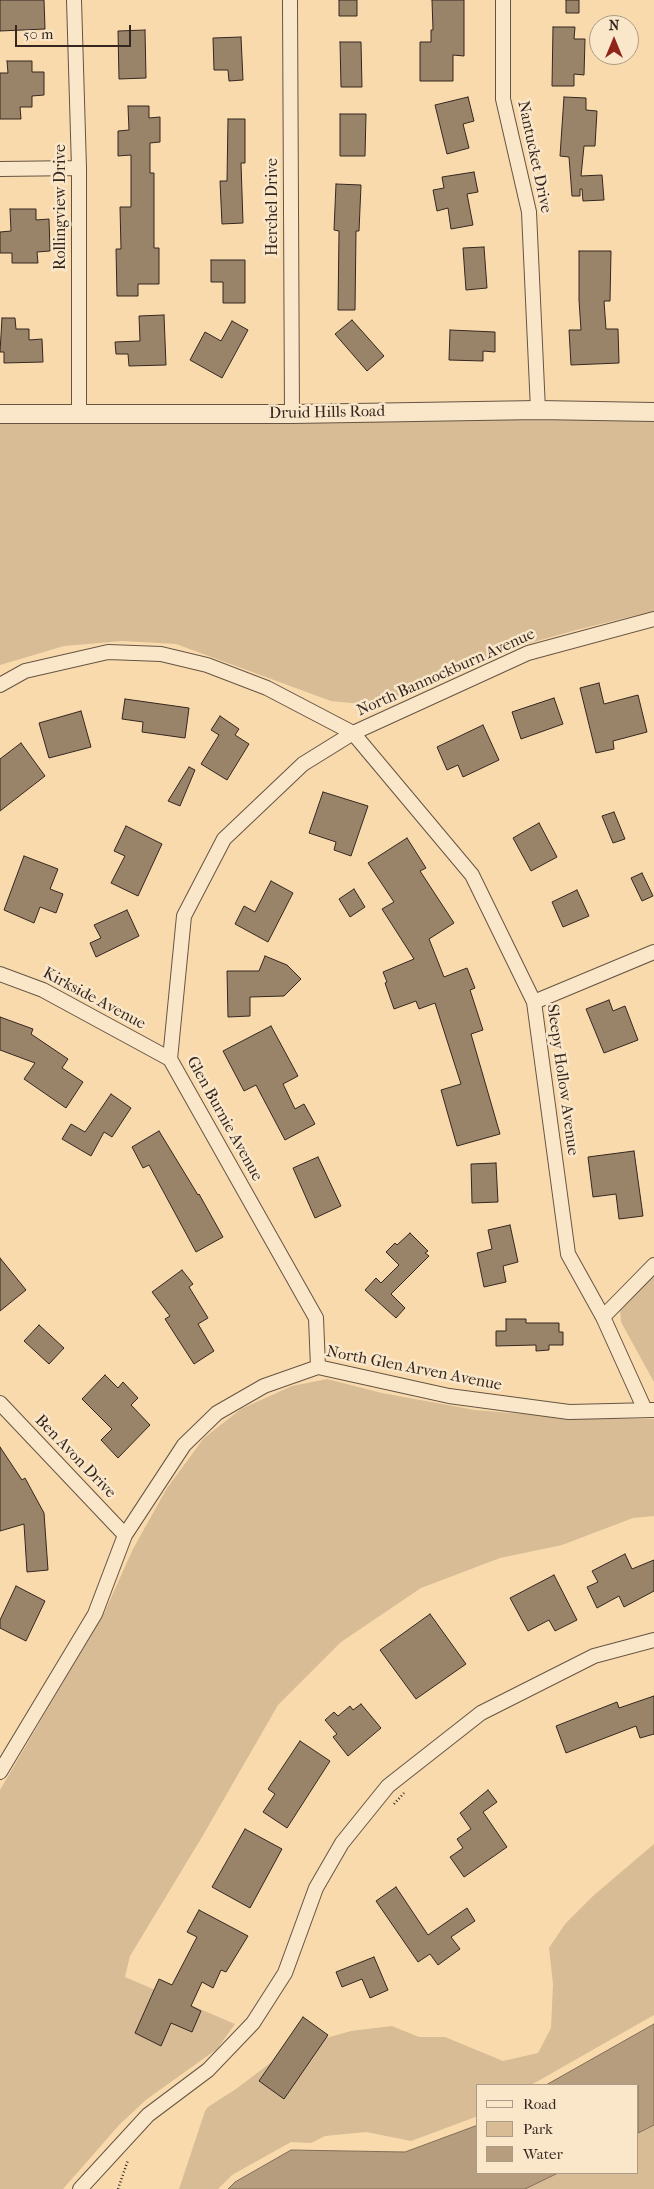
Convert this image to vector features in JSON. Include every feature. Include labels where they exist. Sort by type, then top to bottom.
[{"type":"street","name":"Rollingview Drive","points":[[74,0],[79,168],[79,414]]},
{"type":"street","name":"Herchel Drive","points":[[290,0],[292,414]]},
{"type":"street","name":"Nantucket Drive","points":[[503,0],[503,99],[529,212],[538,410]]},
{"type":"street","points":[[0,169],[79,168]]},
{"type":"street","name":"Druid Hills Road","points":[[0,414],[292,414],[538,410],[654,412]]},
{"type":"street","name":"North Bannockburn Avenue","points":[[0,685],[24,671],[108,652],[161,654],[207,665],[267,688],[354,733],[528,652],[654,619]]},
{"type":"street","name":"Sleepy Hollow Avenue","points":[[354,733],[472,875],[534,1002],[568,1254],[603,1317],[650,1410]]},
{"type":"street","name":"Glen Burnie Avenue","points":[[318,1367],[316,1318],[170,1059],[184,916],[224,839],[303,764],[354,733]]},
{"type":"street","points":[[534,1002],[654,952]]},
{"type":"street","name":"Kirkside Avenue","points":[[0,974],[43,990],[170,1059]]},
{"type":"street","points":[[603,1317],[654,1265]]},
{"type":"street","name":"North Glen Arven Avenue","points":[[0,1772],[95,1614],[125,1535],[184,1445],[217,1413],[264,1386],[318,1367],[449,1396],[569,1412],[650,1410]]},
{"type":"street","name":"Ben Avon Drive","points":[[0,1403],[125,1535]]},
{"type":"street","points":[[80,2189],[148,2115],[208,2070],[253,2023],[285,1974],[316,1888],[342,1843],[388,1786],[481,1713],[594,1656],[654,1640]]},
{"type":"path","points":[[389,1810],[407,1790]]},
{"type":"path","points":[[118,2189],[130,2157]]},
{"type":"green space","points":[[637,419],[654,422],[654,611],[505,650],[392,698],[362,704],[331,701],[176,644],[122,641],[64,646],[0,665],[0,421]]},
{"type":"green space","points":[[654,1276],[654,1382],[621,1322],[620,1309]]},
{"type":"green space","points":[[327,1379],[382,1393],[475,1410],[584,1419],[654,1419],[654,1516],[633,1518],[562,1545],[500,1558],[421,1588],[341,1642],[278,1705],[202,1837],[130,1956],[125,1977],[235,2024],[217,2049],[147,2099],[120,2124],[63,2189],[0,2189],[0,1790],[105,1611],[133,1549],[167,1488],[204,1438],[241,1409],[292,1386]]},
{"type":"green space","points":[[654,1844],[654,2015],[533,2084],[477,2084],[477,2116],[411,2141],[366,2132],[325,2136],[311,2143],[291,2142],[232,2175],[218,2189],[179,2189],[208,2107],[273,2061],[312,2042],[351,2031],[392,2026],[419,2037],[445,2037],[503,2061],[538,2053],[551,2028],[553,1984],[549,1948],[565,1924],[593,1896]]},
{"type":"green space","points":[[654,2125],[654,2189],[525,2189],[556,2174],[639,2174],[639,2132]]},
{"type":"water","points":[[654,2024],[654,2125],[639,2132],[639,2084],[548,2084]]},
{"type":"water","points":[[477,2125],[477,2174],[556,2174],[525,2189],[228,2189],[235,2182],[291,2150],[405,2152]]},
{"type":"building","points":[[0,0],[44,0],[45,29],[0,31]]},
{"type":"building","points":[[339,0],[357,0],[357,16],[339,16]]},
{"type":"building","points":[[432,0],[464,0],[464,56],[453,55],[453,81],[420,81],[420,42],[431,42],[431,30],[433,30]]},
{"type":"building","points":[[566,0],[579,0],[579,13],[566,13]]},
{"type":"building","points":[[553,27],[575,27],[574,39],[585,39],[584,75],[574,74],[574,86],[552,86]]},
{"type":"building","points":[[145,30],[146,78],[119,79],[118,31]]},
{"type":"building","points":[[241,37],[243,80],[229,81],[228,70],[214,70],[213,38]]},
{"type":"building","points":[[340,42],[361,42],[362,87],[341,87]]},
{"type":"building","points":[[7,61],[32,61],[32,72],[44,72],[44,95],[32,96],[32,107],[20,107],[21,119],[0,119],[0,73],[8,73]]},
{"type":"building","points":[[468,97],[474,121],[463,124],[469,148],[447,154],[435,105]]},
{"type":"building","points":[[564,97],[586,98],[586,110],[597,111],[595,146],[584,146],[581,176],[602,175],[604,200],[583,201],[582,189],[580,189],[580,196],[572,196],[569,157],[560,156]]},
{"type":"building","points":[[128,106],[149,106],[149,118],[160,117],[160,142],[150,143],[150,173],[154,173],[154,248],[159,248],[159,284],[138,284],[138,296],[117,296],[116,249],[121,249],[120,207],[131,207],[131,155],[118,156],[118,131],[129,130]]},
{"type":"building","points":[[340,114],[366,114],[365,156],[340,156]]},
{"type":"building","points":[[228,119],[245,119],[245,163],[241,163],[243,223],[222,224],[220,181],[227,181]]},
{"type":"building","points":[[474,172],[478,192],[467,194],[473,225],[451,229],[448,208],[437,211],[433,190],[444,188],[442,177]]},
{"type":"building","points":[[336,184],[361,185],[359,231],[356,231],[355,310],[338,310],[339,231],[334,230]]},
{"type":"building","points":[[10,209],[36,209],[36,220],[49,219],[50,251],[37,252],[38,263],[12,263],[12,253],[0,253],[0,232],[11,231]]},
{"type":"building","points":[[484,247],[487,288],[466,290],[463,248]]},
{"type":"building","points":[[579,251],[611,251],[610,301],[604,301],[606,329],[618,329],[619,363],[571,365],[569,330],[581,330]]},
{"type":"building","points":[[211,260],[245,260],[245,303],[223,303],[223,282],[211,282]]},
{"type":"building","points":[[164,315],[166,365],[129,366],[128,354],[116,354],[115,342],[140,341],[139,316]]},
{"type":"building","points":[[2,318],[15,318],[16,329],[29,329],[29,340],[42,339],[43,362],[4,363],[4,352],[0,352]]},
{"type":"building","points":[[352,320],[384,356],[367,371],[335,334]]},
{"type":"building","points":[[232,321],[248,330],[222,378],[190,360],[205,332],[221,341]]},
{"type":"building","points":[[450,330],[495,332],[495,352],[483,351],[483,361],[449,360]]},
{"type":"building","points":[[599,683],[604,704],[638,695],[647,732],[613,741],[614,749],[596,753],[580,688]]},
{"type":"building","points":[[554,698],[563,724],[521,739],[512,712]]},
{"type":"building","points":[[125,699],[189,708],[185,738],[142,732],[143,722],[122,719]]},
{"type":"building","points":[[81,711],[91,747],[49,758],[39,723]]},
{"type":"building","points":[[220,716],[239,729],[235,735],[249,744],[227,780],[201,764],[219,735],[211,730]]},
{"type":"building","points":[[483,725],[499,760],[463,777],[458,765],[447,770],[437,747]]},
{"type":"building","points":[[21,743],[45,776],[0,811],[0,759]]},
{"type":"building","points":[[189,767],[195,770],[180,806],[168,801]]},
{"type":"building","points":[[323,792],[368,806],[351,856],[334,850],[336,842],[309,833]]},
{"type":"building","points":[[614,812],[625,839],[613,843],[602,816]]},
{"type":"building","points":[[539,823],[557,857],[531,871],[513,838]]},
{"type":"building","points":[[126,826],[162,844],[138,896],[111,883],[125,856],[114,851]]},
{"type":"building","points":[[407,838],[426,868],[420,871],[454,923],[429,939],[444,977],[467,968],[475,988],[470,990],[483,1030],[471,1034],[500,1134],[457,1146],[441,1090],[461,1084],[435,1003],[419,1009],[416,1001],[394,1009],[383,972],[414,959],[382,909],[394,902],[368,863]]},
{"type":"building","points":[[24,856],[58,869],[50,889],[63,894],[56,913],[40,907],[34,923],[4,910]]},
{"type":"building","points":[[642,873],[653,896],[642,901],[631,878]]},
{"type":"building","points":[[271,881],[293,893],[268,942],[235,924],[244,906],[255,912]]},
{"type":"building","points":[[354,889],[365,907],[350,917],[339,899]]},
{"type":"building","points":[[577,890],[589,916],[563,927],[552,902]]},
{"type":"building","points":[[127,910],[139,936],[96,957],[90,943],[101,938],[94,925]]},
{"type":"building","points":[[265,956],[287,965],[301,979],[284,996],[250,997],[250,1016],[228,1017],[227,971],[259,971]]},
{"type":"building","points":[[609,1000],[613,1011],[625,1006],[638,1040],[604,1053],[586,1009]]},
{"type":"building","points":[[0,1017],[33,1029],[31,1034],[68,1059],[62,1068],[83,1082],[66,1108],[24,1079],[35,1063],[0,1050]]},
{"type":"building","points":[[271,1026],[298,1076],[283,1084],[295,1109],[304,1104],[315,1124],[285,1140],[256,1085],[244,1091],[223,1051]]},
{"type":"building","points":[[111,1094],[131,1108],[112,1137],[104,1132],[91,1156],[62,1139],[71,1124],[85,1132]]},
{"type":"building","points":[[159,1131],[199,1194],[223,1237],[196,1252],[149,1165],[143,1168],[132,1147]]},
{"type":"building","points":[[634,1151],[643,1216],[619,1219],[616,1194],[593,1197],[588,1157]]},
{"type":"building","points":[[318,1157],[341,1206],[315,1218],[293,1168]]},
{"type":"building","points":[[496,1163],[498,1202],[472,1203],[471,1164]]},
{"type":"building","points":[[510,1225],[518,1262],[503,1266],[506,1282],[484,1287],[477,1253],[492,1249],[488,1230]]},
{"type":"building","points":[[410,1233],[428,1251],[425,1253],[429,1256],[391,1294],[405,1308],[396,1318],[365,1290],[376,1278],[381,1283],[399,1265],[386,1252]]},
{"type":"building","points":[[0,1258],[26,1290],[0,1311]]},
{"type":"building","points":[[182,1270],[193,1284],[189,1287],[208,1318],[198,1324],[214,1351],[194,1364],[165,1319],[170,1316],[152,1292]]},
{"type":"building","points":[[506,1319],[526,1319],[526,1323],[559,1323],[559,1332],[563,1332],[563,1345],[549,1345],[549,1350],[536,1351],[536,1345],[496,1346],[496,1331],[506,1331]]},
{"type":"building","points":[[39,1325],[64,1348],[49,1364],[24,1341]]},
{"type":"building","points":[[105,1375],[118,1388],[123,1382],[138,1398],[131,1405],[150,1425],[118,1458],[101,1440],[112,1429],[82,1399]]},
{"type":"building","points":[[0,1447],[22,1480],[25,1478],[44,1513],[48,1570],[27,1572],[24,1524],[0,1531]]},
{"type":"building","points":[[625,1554],[632,1569],[654,1560],[654,1591],[624,1607],[619,1596],[597,1608],[587,1587],[598,1582],[592,1571]]},
{"type":"building","points":[[554,1575],[577,1620],[555,1631],[549,1620],[528,1631],[510,1598]]},
{"type":"building","points":[[16,1586],[45,1601],[26,1641],[0,1628],[0,1620]]},
{"type":"building","points":[[430,1614],[466,1664],[416,1699],[380,1650]]},
{"type":"building","points":[[654,1696],[654,1734],[640,1738],[636,1726],[566,1753],[556,1726],[617,1702],[619,1708]]},
{"type":"building","points":[[361,1704],[381,1728],[348,1756],[333,1737],[337,1734],[325,1720],[334,1712],[338,1716],[350,1706],[353,1710]]},
{"type":"building","points":[[300,1741],[330,1761],[287,1828],[263,1812],[275,1794],[268,1789]]},
{"type":"building","points":[[488,1790],[497,1802],[483,1812],[507,1847],[464,1877],[450,1857],[463,1848],[457,1839],[471,1829],[460,1813]]},
{"type":"building","points":[[245,1829],[282,1849],[250,1908],[212,1887]]},
{"type":"building","points":[[396,1887],[428,1935],[467,1908],[475,1921],[451,1937],[460,1949],[438,1965],[430,1954],[418,1962],[376,1901]]},
{"type":"building","points":[[199,1910],[248,1936],[226,1972],[221,1970],[213,1988],[202,1982],[191,2006],[201,2011],[192,2032],[171,2023],[161,2046],[135,2033],[159,1979],[172,1985],[197,1937],[187,1932]]},
{"type":"building","points":[[374,1957],[388,1990],[370,1998],[362,1979],[342,1987],[336,1972]]},
{"type":"building","points":[[303,2017],[328,2035],[284,2099],[259,2081]]}]
